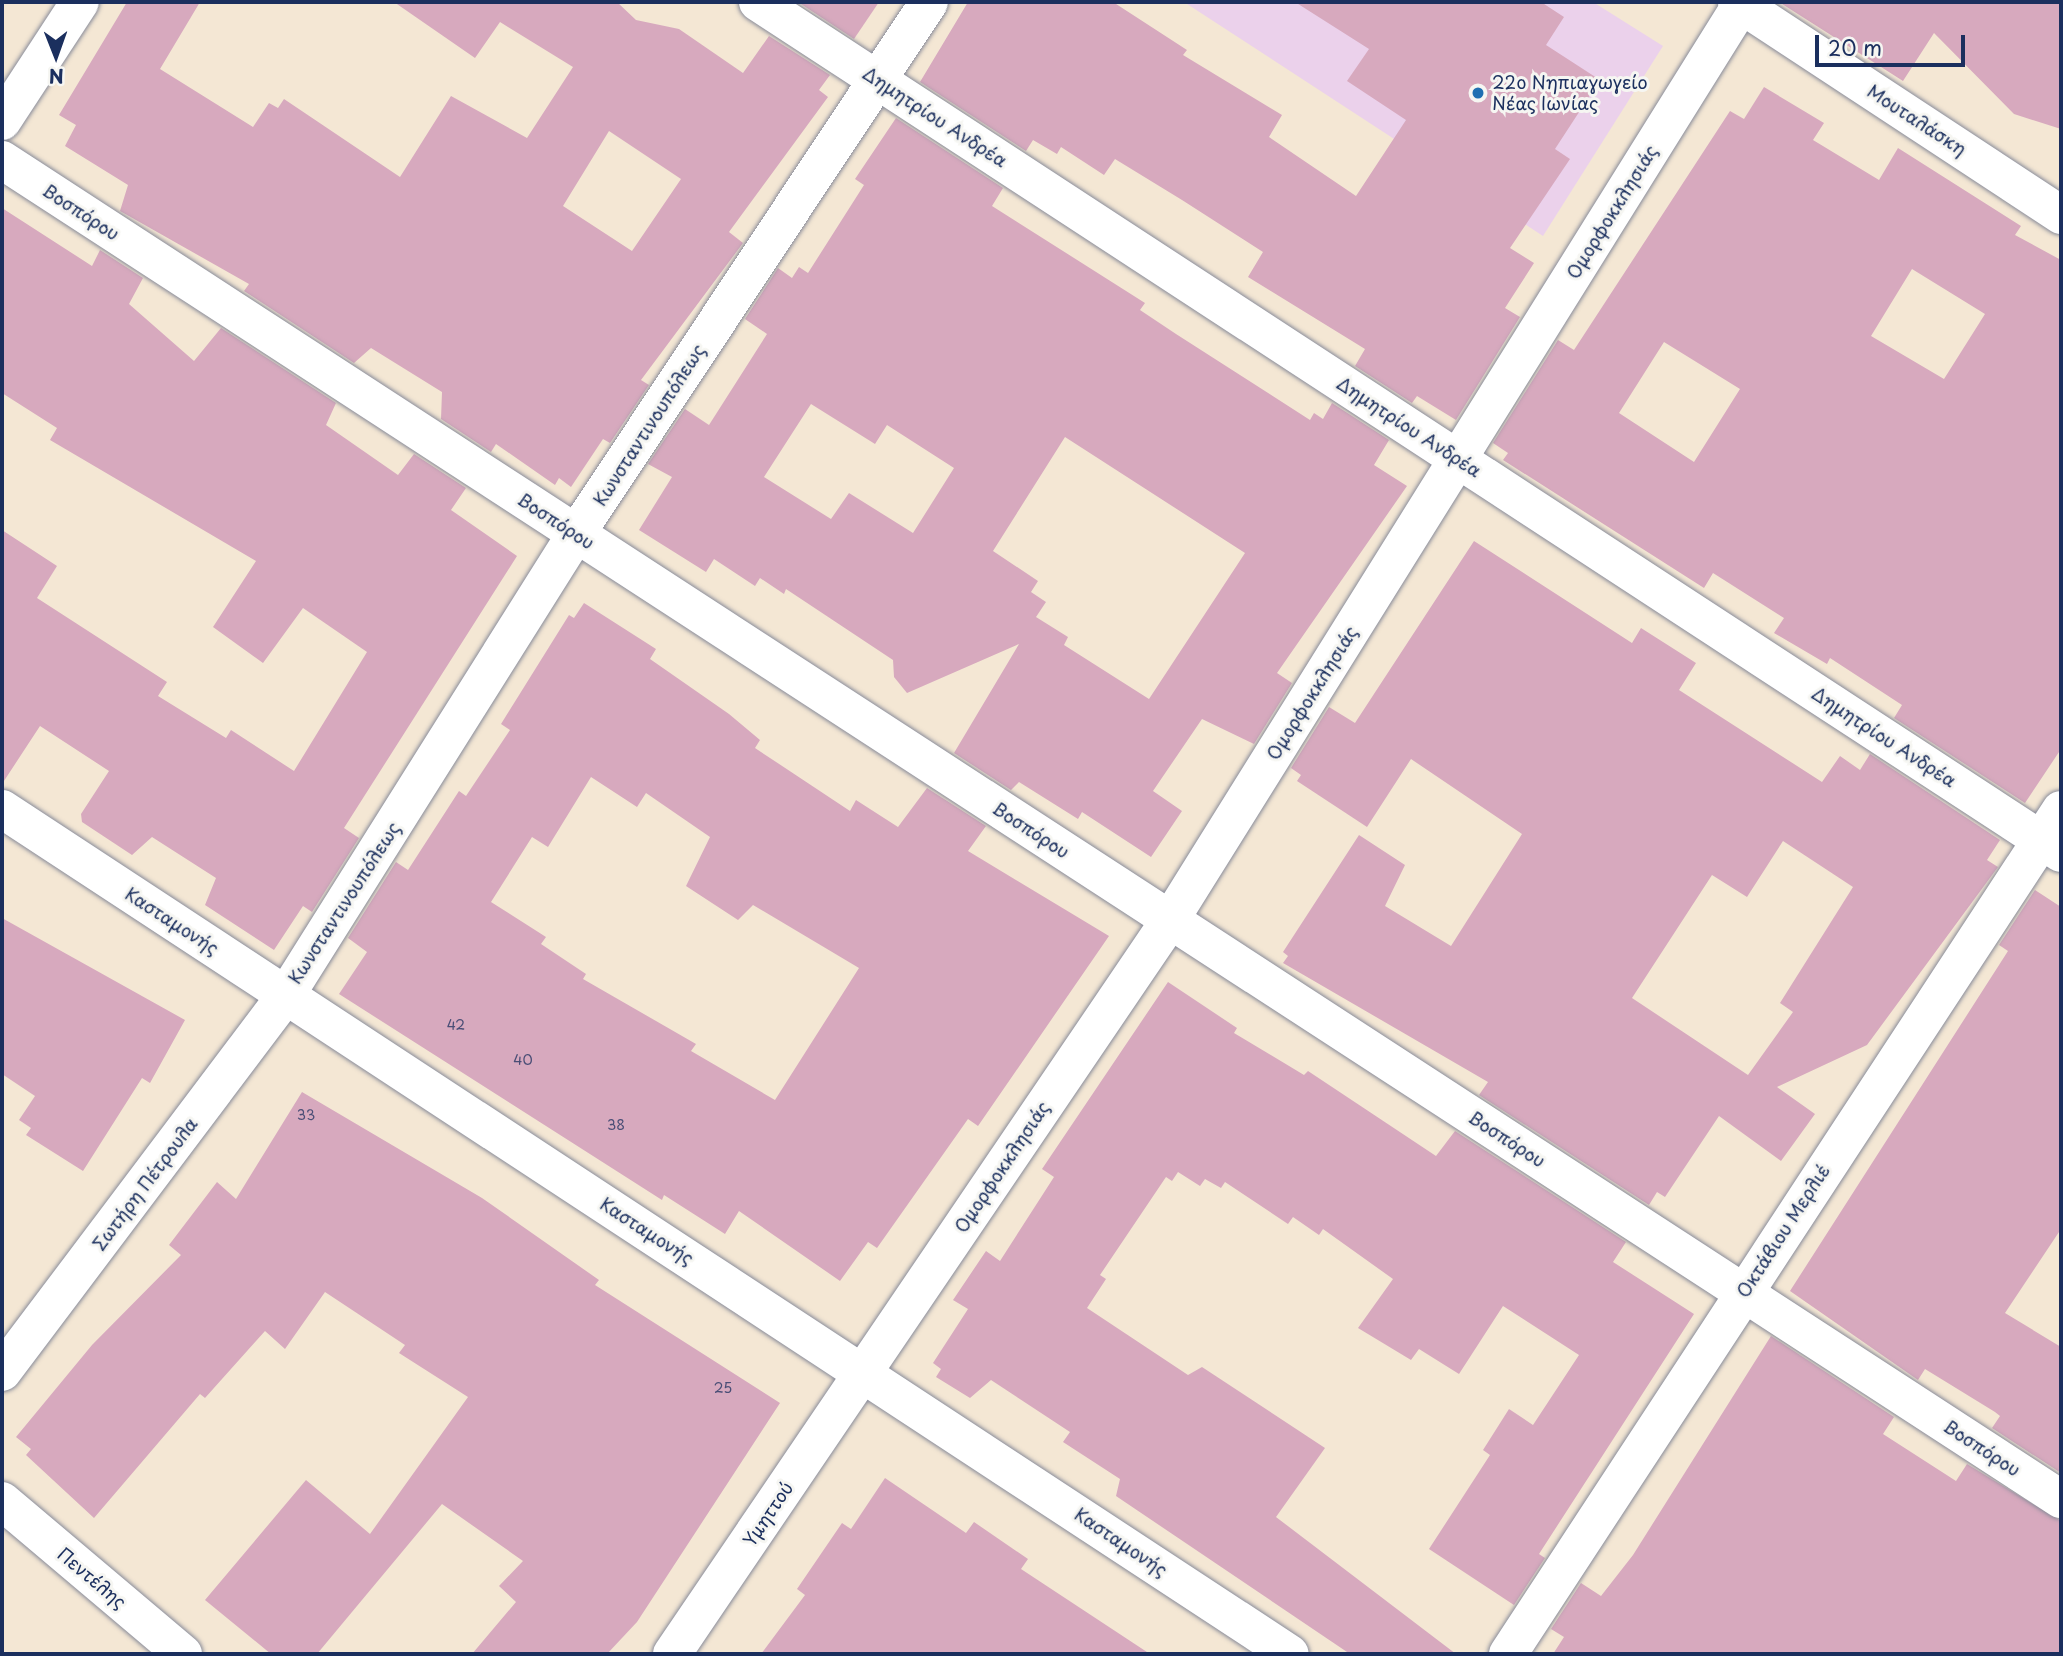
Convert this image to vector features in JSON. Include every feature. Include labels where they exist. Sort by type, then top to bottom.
[{"type":"street","points":[[2,121],[80,2]]},
{"type":"street","name":"Δημητρίου Ανδρέα","points":[[758,2],[1458,458],[2055,834]]},
{"type":"street","name":"Κωνσταντινουπόλεως","points":[[286,995],[576,534],[929,2]]},
{"type":"street","name":"Μουταλάσκη","points":[[1741,3],[2061,215]]},
{"type":"street","name":"Ομορφοκκλησιάς","points":[[863,1373],[1170,920],[1741,3]]},
{"type":"street","name":"Βοσπόρου","points":[[2,160],[2061,1499]]},
{"type":"street","name":"Κασταμονής","points":[[2,809],[1290,1654]]},
{"type":"street","name":"Οκτάβιου Μερλιέ","points":[[1508,1654],[1743,1293],[2055,834]]},
{"type":"street","name":"Σωτήρη Πέτρουλα","points":[[2,1372],[286,995]]},
{"type":"street","name":"Υμηττού","points":[[672,1654],[863,1373]]},
{"type":"street","name":"Πεντέλης","points":[[2,1501],[183,1654]]},
{"type":"shaded area","name":"22ο Νηπιαγωγείο Νέας Ιωνίας","points":[[1184,2],[1593,2],[1663,46],[1543,236]]},
{"type":"building","points":[[127,2],[200,2],[160,69],[253,127],[269,103],[278,108],[284,99],[400,177],[451,96],[527,138],[573,67],[500,22],[475,58],[394,2],[617,2],[636,20],[679,29],[743,73],[769,36],[830,75],[819,90],[828,97],[729,232],[743,243],[641,380],[649,385],[610,443],[603,439],[571,487],[559,478],[555,485],[496,444],[491,452],[441,419],[442,392],[371,348],[354,363],[244,291],[249,284],[120,211],[128,185],[65,146],[76,125],[59,115]],"holes":[[[609,131],[681,179],[632,251],[563,206]]]},
{"type":"building","points":[[798,2],[879,2],[854,39]]},
{"type":"building","points":[[968,2],[1113,2],[1187,50],[1183,55],[1282,115],[1269,137],[1356,196],[1406,120],[1347,81],[1369,49],[1295,2],[1541,2],[1564,17],[1546,45],[1600,80],[1555,149],[1570,159],[1510,248],[1534,263],[1505,308],[1520,317],[1456,420],[1417,396],[1412,403],[1355,366],[1365,349],[1248,277],[1263,252],[1182,200],[1115,159],[1104,175],[1061,147],[1057,154],[1033,140],[1026,151],[920,82]]},
{"type":"building","points":[[1779,2],[2061,2],[2061,129],[2014,114],[1934,33],[1903,81]]},
{"type":"building","points":[[1764,87],[1824,123],[1813,140],[1879,180],[1898,148],[2021,226],[2015,235],[2061,260],[2061,749],[2025,803],[1894,718],[1902,705],[1830,658],[1827,664],[1774,633],[1784,618],[1713,573],[1704,588],[1503,460],[1508,453],[1493,443],[1558,340],[1574,350],[1730,111],[1744,119]],"holes":[[[1912,269],[1985,314],[1944,379],[1871,336]],[[1664,342],[1740,389],[1694,462],[1619,413]]]},
{"type":"building","points":[[896,118],[1003,188],[992,206],[1145,303],[1140,310],[1176,334],[1310,420],[1314,413],[1323,419],[1332,403],[1389,440],[1374,465],[1407,486],[1277,673],[1292,683],[1254,744],[1202,719],[1153,791],[1182,811],[1151,857],[1082,812],[1078,819],[1019,782],[1011,790],[954,753],[1019,644],[907,693],[894,677],[893,660],[786,589],[784,594],[760,578],[755,586],[714,559],[706,572],[639,530],[672,477],[648,464],[685,409],[709,425],[767,334],[745,319],[778,268],[792,278],[799,267],[808,273],[864,185],[855,179]],"holes":[[[811,404],[875,444],[887,425],[954,468],[913,533],[849,493],[831,519],[764,477]],[[1065,437],[1245,553],[1149,699],[1064,645],[1068,637],[1036,617],[1046,602],[1031,592],[1038,581],[993,551]]]},
{"type":"building","points":[[2,208],[92,266],[100,250],[143,278],[129,304],[194,361],[221,328],[336,403],[326,425],[398,475],[414,454],[466,488],[451,510],[517,556],[344,828],[359,838],[312,912],[303,906],[274,950],[205,905],[216,878],[152,837],[132,855],[82,822],[81,814],[109,771],[40,726],[2,784],[2,530],[57,566],[37,598],[167,682],[158,696],[226,738],[231,730],[294,771],[367,652],[303,608],[263,663],[213,627],[256,561],[50,440],[57,428],[2,393]]},
{"type":"building","points":[[1474,541],[1632,643],[1641,628],[1696,663],[1679,690],[1822,782],[1840,756],[1860,770],[1870,754],[2000,840],[1987,860],[1998,867],[1867,1045],[1777,1087],[1815,1114],[1781,1161],[1719,1116],[1665,1197],[1657,1192],[1649,1205],[1479,1095],[1488,1082],[1283,963],[1288,956],[1283,952],[1359,835],[1405,865],[1385,906],[1451,946],[1522,834],[1411,759],[1367,827],[1297,781],[1301,775],[1291,768],[1329,707],[1355,723]],"holes":[[[1783,841],[1853,887],[1780,1003],[1793,1012],[1748,1075],[1632,998],[1712,875],[1747,897]]]},
{"type":"building","points":[[584,603],[656,649],[650,659],[729,714],[760,740],[755,748],[850,811],[856,800],[898,827],[927,788],[986,826],[968,851],[1109,936],[978,1126],[968,1119],[877,1248],[868,1242],[840,1281],[739,1211],[725,1234],[664,1195],[662,1200],[339,994],[367,952],[348,938],[396,862],[408,870],[459,791],[466,796],[510,730],[501,724],[569,615],[574,618]],"holes":[[[591,777],[637,807],[646,793],[710,837],[686,886],[738,920],[753,905],[859,968],[775,1100],[691,1051],[696,1044],[583,979],[586,974],[541,944],[546,937],[491,902],[532,837],[548,847]]]},
{"type":"building","points":[[2035,890],[2061,907],[2061,1229],[2005,1313],[2061,1347],[2061,1473],[1992,1428],[2000,1416],[1995,1412],[1925,1369],[1918,1380],[1790,1291],[2008,951],[1999,945]]},
{"type":"building","points":[[2,918],[185,1020],[150,1083],[142,1078],[83,1171],[26,1135],[31,1128],[19,1120],[35,1096],[2,1074]]},
{"type":"building","points":[[1168,982],[1237,1028],[1234,1033],[1304,1075],[1308,1071],[1436,1156],[1455,1131],[1626,1242],[1613,1262],[1694,1314],[1539,1554],[1545,1558],[1514,1605],[1429,1549],[1490,1455],[1483,1450],[1509,1409],[1533,1425],[1579,1355],[1503,1306],[1459,1374],[1419,1349],[1411,1360],[1358,1328],[1393,1279],[1323,1229],[1319,1235],[1293,1217],[1288,1224],[1225,1182],[1221,1188],[1205,1179],[1200,1186],[1178,1172],[1172,1181],[1166,1177],[1100,1275],[1106,1279],[1087,1308],[1188,1375],[1202,1367],[1325,1448],[1276,1517],[1456,1654],[1350,1654],[1116,1496],[1120,1479],[1063,1442],[1070,1432],[991,1380],[970,1398],[936,1377],[941,1369],[933,1363],[968,1309],[953,1300],[986,1251],[1000,1261],[1054,1177],[1042,1169]]},
{"type":"building","points":[[302,1092],[482,1198],[599,1280],[595,1285],[780,1403],[637,1622],[607,1654],[472,1654],[516,1602],[499,1586],[523,1561],[442,1504],[317,1654],[271,1654],[205,1600],[306,1480],[370,1534],[468,1397],[399,1353],[405,1345],[325,1292],[285,1349],[265,1331],[205,1398],[200,1394],[94,1518],[26,1455],[31,1449],[16,1437],[92,1345],[181,1255],[169,1245],[217,1182],[236,1199]]},
{"type":"building","points":[[1771,1336],[1894,1417],[1883,1434],[1956,1481],[1967,1464],[2061,1521],[2061,1654],[1553,1654],[1564,1637],[1551,1629],[1581,1583],[1601,1596],[1633,1555]]},
{"type":"building","points":[[885,1478],[966,1533],[974,1522],[1028,1559],[1021,1569],[1150,1654],[761,1654],[805,1595],[797,1589],[842,1523],[851,1529]]},
{"type":"place","name":"22ο Νηπιαγωγείο Νέας Ιωνίας","points":[[1478,93]]}]
